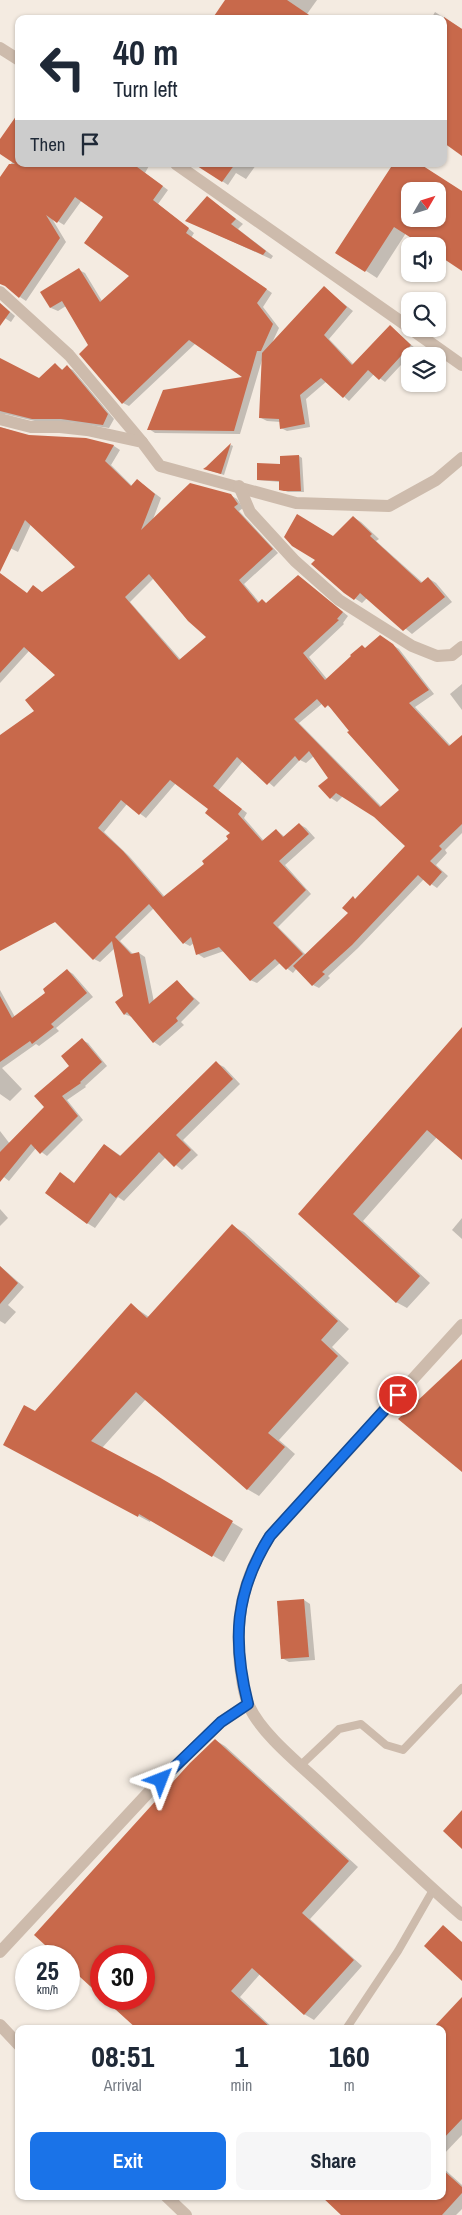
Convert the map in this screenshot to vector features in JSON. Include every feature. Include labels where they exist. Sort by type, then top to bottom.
[{"type":"street","points":[[0,48],[15,57]]},
{"type":"street","points":[[180,167],[401,323]]},
{"type":"street","points":[[0,292],[69,355],[160,466],[296,503],[389,506],[436,480],[462,458]]},
{"type":"street","points":[[422,337],[462,365]]},
{"type":"street","points":[[0,419],[31,427],[78,429],[142,442]]},
{"type":"street","points":[[239,486],[250,512],[295,561],[338,600],[412,646],[429,653],[437,656],[452,655],[462,647]]},
{"type":"street","points":[[462,1325],[270,1536],[256,1558],[244,1589],[238,1621],[242,1681],[248,1704],[256,1721],[433,1890],[462,1915]]},
{"type":"street","points":[[0,1952],[148,1793],[221,1722],[248,1704]]},
{"type":"street","points":[[0,2025],[15,2041]]},
{"type":"street","points":[[170,2200],[186,2215]]},
{"type":"lane","points":[[301,1765],[339,1729],[361,1724],[386,1746],[403,1750],[462,1688]]},
{"type":"lane","points":[[349,2025],[398,1951],[433,1890]]},
{"type":"building","points":[[225,0],[287,0],[309,15],[215,15]]},
{"type":"building","points":[[447,19],[462,29],[462,156],[447,145]]},
{"type":"building","points":[[15,118],[15,164],[0,154],[0,139]]},
{"type":"building","points":[[9,164],[15,164],[15,167],[137,167],[163,186],[153,200],[189,228],[186,233],[267,289],[257,303],[273,324],[261,351],[257,351],[234,431],[147,430],[163,390],[242,377],[189,340],[122,404],[79,354],[88,345],[62,301],[50,308],[40,292],[79,268],[100,302],[129,276],[84,243],[103,217],[75,197],[57,223],[46,215],[60,238],[19,298],[0,284],[0,177]]},
{"type":"building","points":[[199,167],[233,167],[222,182]]},
{"type":"building","points":[[391,167],[425,167],[462,191],[462,271],[446,260],[446,237],[410,237],[394,227],[365,272],[335,253]]},
{"type":"building","points":[[207,196],[236,219],[231,224],[266,251],[263,255],[185,221]]},
{"type":"building","points":[[324,286],[347,307],[324,335],[352,365],[390,325],[411,345],[409,347],[401,347],[401,356],[379,380],[368,370],[343,398],[321,378],[300,395],[305,424],[280,429],[279,419],[259,418],[262,353]]},
{"type":"building","points":[[0,303],[10,312],[0,326]]},
{"type":"building","points":[[0,358],[39,378],[55,363],[62,370],[67,365],[108,414],[103,425],[61,419],[32,419],[0,411]]},
{"type":"building","points":[[0,427],[29,435],[86,438],[114,445],[105,461],[131,486],[137,479],[155,494],[141,530],[190,483],[231,494],[238,504],[234,507],[273,549],[239,580],[258,603],[262,599],[266,603],[298,575],[343,612],[337,619],[339,620],[303,653],[325,680],[362,645],[365,648],[380,635],[393,644],[429,690],[409,703],[449,746],[462,735],[462,824],[439,846],[442,849],[430,861],[442,872],[430,886],[418,875],[352,945],[322,972],[325,974],[312,986],[293,966],[348,913],[342,908],[353,896],[355,899],[405,846],[374,817],[336,793],[330,799],[318,786],[328,778],[309,751],[299,761],[295,756],[267,785],[237,757],[213,786],[242,809],[238,814],[262,841],[276,829],[283,837],[299,823],[309,834],[279,861],[306,890],[273,923],[303,954],[286,970],[275,959],[250,981],[219,947],[196,955],[191,937],[183,944],[149,904],[115,937],[131,954],[139,952],[149,1004],[177,980],[194,999],[176,1018],[178,1021],[153,1043],[127,1012],[124,1015],[115,1002],[123,996],[112,941],[93,960],[55,922],[0,951],[0,735],[34,711],[25,700],[55,675],[24,647],[0,673],[0,573],[27,593],[33,585],[42,592],[75,567],[25,520],[0,572]],"holes":[[[149,574],[188,621],[206,637],[179,660],[125,597]],[[317,699],[325,708],[328,705],[349,731],[347,732],[399,790],[380,807],[294,719]],[[170,780],[208,809],[205,813],[230,833],[226,836],[228,839],[202,861],[204,864],[163,897],[123,851],[98,828],[121,800],[139,815]]]},
{"type":"building","points":[[231,443],[221,474],[203,469],[206,467]]},
{"type":"building","points":[[299,455],[301,491],[279,490],[279,481],[257,480],[257,463],[280,464],[280,456]]},
{"type":"building","points":[[297,514],[333,536],[353,516],[372,534],[370,536],[421,583],[428,577],[445,597],[403,631],[360,593],[354,600],[344,593],[311,564],[315,560],[292,546],[284,537]]},
{"type":"building","points":[[67,969],[87,993],[51,1024],[54,1027],[32,1044],[30,1041],[0,1062],[0,996],[12,1018],[45,993],[43,989]]},
{"type":"building","points":[[462,1027],[462,1160],[427,1130],[353,1214],[420,1276],[396,1303],[298,1214]]},
{"type":"building","points":[[82,1038],[102,1062],[81,1083],[62,1096],[78,1116],[40,1154],[31,1144],[0,1182],[0,1152],[44,1107],[34,1096],[69,1066],[61,1056]]},
{"type":"building","points":[[216,1061],[233,1079],[176,1135],[191,1150],[174,1167],[159,1152],[116,1198],[110,1193],[87,1224],[45,1193],[60,1172],[74,1183],[104,1144],[120,1156]]},
{"type":"building","points":[[232,1224],[338,1321],[321,1340],[338,1356],[268,1433],[285,1447],[247,1490],[136,1392],[91,1441],[159,1477],[233,1521],[212,1557],[139,1514],[138,1517],[3,1445],[24,1405],[35,1411],[131,1303],[147,1318]]},
{"type":"building","points":[[0,1266],[18,1283],[0,1304]]},
{"type":"building","points":[[462,1359],[462,1472],[398,1419]]},
{"type":"building","points":[[304,1599],[309,1657],[281,1659],[277,1601]]},
{"type":"building","points":[[215,1739],[349,1861],[302,1913],[354,1960],[304,2015],[252,1968],[231,1991],[268,2025],[133,2025],[116,2010],[155,2010],[155,1945],[90,1945],[90,1986],[80,1977],[80,1945],[45,1945],[34,1935],[190,1763]]},
{"type":"building","points":[[462,1810],[462,1849],[443,1831]]},
{"type":"building","points":[[443,1925],[462,1942],[462,1981],[424,1946]]},
{"type":"building","points":[[462,1997],[462,2119],[446,2136],[446,2025],[436,2025]]},
{"type":"building","points":[[446,2173],[462,2187],[462,2193],[442,2215],[341,2215],[325,2200],[446,2200]]},
{"type":"route","points":[[161,1780],[221,1722],[248,1704],[242,1681],[238,1621],[244,1589],[256,1558],[270,1536],[398,1395]]}]
